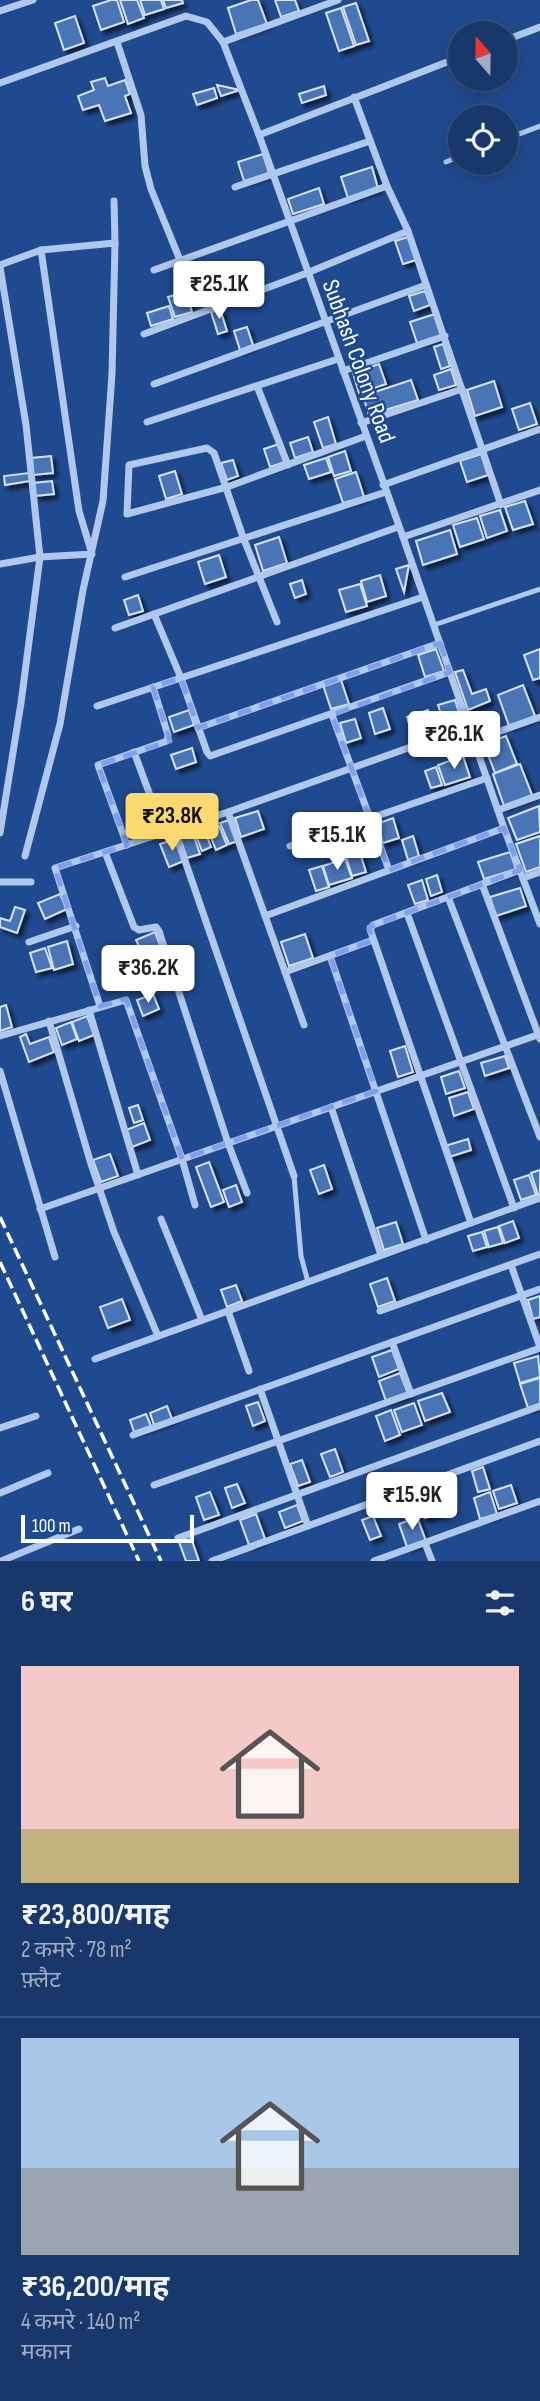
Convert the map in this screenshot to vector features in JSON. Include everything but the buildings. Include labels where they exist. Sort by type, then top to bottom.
[{"type":"street","points":[[0,11],[33,0]]},
{"type":"street","points":[[223,42],[338,0]]},
{"type":"street","name":"Subhash Colony Road","points":[[0,83],[186,16],[207,22],[223,42],[259,135],[398,527],[404,537],[504,828],[540,924]]},
{"type":"street","points":[[518,35],[540,27]]},
{"type":"street","points":[[117,42],[141,115],[145,166],[150,189],[180,260]]},
{"type":"street","points":[[259,135],[448,62]]},
{"type":"street","points":[[354,97],[387,186],[408,231],[500,505]]},
{"type":"street","points":[[235,187],[370,141]]},
{"type":"street","points":[[154,270],[387,186]]},
{"type":"street","points":[[25,856],[60,724],[83,590],[103,501],[112,374],[114,201]]},
{"type":"street","points":[[145,334],[307,273],[408,231]]},
{"type":"street","points":[[0,829],[21,703],[40,558],[26,425],[0,266],[41,250],[115,243]]},
{"type":"street","points":[[41,250],[79,511],[92,554]]},
{"type":"street","points":[[154,384],[426,285]]},
{"type":"street","points":[[343,371],[445,336]]},
{"type":"street","points":[[147,422],[338,359]]},
{"type":"street","points":[[257,386],[288,465]]},
{"type":"street","points":[[361,423],[462,388]]},
{"type":"street","points":[[125,577],[384,488],[540,429]]},
{"type":"street","points":[[277,622],[243,537],[227,487],[214,453],[207,448],[129,465],[127,514],[227,487],[366,436]]},
{"type":"street","points":[[404,537],[540,489]]},
{"type":"street","points":[[115,628],[398,527]]},
{"type":"street","points":[[0,564],[92,554]]},
{"type":"street","points":[[97,706],[423,597]]},
{"type":"street","points":[[154,614],[181,678],[207,752],[214,756],[450,673]]},
{"type":"street","points":[[198,728],[440,643]]},
{"type":"street","points":[[127,845],[97,768],[101,763],[165,742],[169,738],[153,687]]},
{"type":"street","points":[[332,715],[389,870]]},
{"type":"street","points":[[475,740],[540,717]]},
{"type":"street","points":[[100,1006],[55,868],[228,812],[470,726]]},
{"type":"street","points":[[134,752],[164,833]]},
{"type":"street","points":[[290,846],[487,778]]},
{"type":"street","points":[[498,810],[540,795]]},
{"type":"street","points":[[228,812],[304,1025]]},
{"type":"street","points":[[265,916],[504,828]]},
{"type":"street","points":[[174,829],[293,1176]]},
{"type":"street","points":[[105,852],[134,927],[139,930],[156,927],[159,931],[247,1193]]},
{"type":"street","points":[[471,1223],[370,931],[373,925],[482,884],[540,872]]},
{"type":"street","points":[[0,883],[31,882]]},
{"type":"street","points":[[40,1209],[539,1036],[482,884]]},
{"type":"street","points":[[448,897],[540,1137]]},
{"type":"street","points":[[407,913],[514,1208]]},
{"type":"street","points":[[29,942],[76,926]]},
{"type":"street","points":[[285,972],[373,940]]},
{"type":"street","points":[[330,956],[426,1240]]},
{"type":"street","points":[[0,1036],[100,1006],[124,1000],[128,1002],[195,1205]]},
{"type":"street","points":[[89,1010],[138,1175]]},
{"type":"street","points":[[50,1021],[114,1232],[158,1336]]},
{"type":"street","points":[[0,1071],[55,1257]]},
{"type":"street","points":[[331,1107],[382,1255]]},
{"type":"street","points":[[95,1359],[540,1198]]},
{"type":"street","points":[[161,1219],[201,1320]]},
{"type":"street","points":[[380,1311],[540,1254]]},
{"type":"street","points":[[154,1485],[540,1347],[511,1265]]},
{"type":"street","points":[[133,1435],[540,1289]]},
{"type":"street","points":[[228,1311],[249,1371]]},
{"type":"street","points":[[392,1342],[411,1394]]},
{"type":"street","points":[[260,1389],[309,1526]]},
{"type":"street","points":[[178,1538],[540,1406]]},
{"type":"street","points":[[0,1428],[36,1416]]},
{"type":"street","points":[[212,1561],[540,1441]]},
{"type":"street","points":[[0,1493],[48,1473]]},
{"type":"street","points":[[375,1561],[540,1501]]},
{"type":"street","points":[[1,1561],[79,1529]]},
{"type":"street","points":[[425,1543],[432,1561]]},
{"type":"lane","points":[[518,134],[540,126]]},
{"type":"lane","points":[[434,625],[540,589]]},
{"type":"lane","points":[[293,1176],[301,1256],[308,1282]]},
{"type":"highlighted area","points":[[440,643],[450,672],[332,715],[389,870],[504,828],[520,870],[369,927],[373,940],[330,956],[376,1091],[182,1159],[126,999],[100,1006],[55,868],[127,845],[98,765],[170,741],[153,687],[181,678],[198,728]]},
{"type":"railway","points":[[0,1217],[161,1561]]},
{"type":"railway","points":[[0,1262],[139,1561]]}]
